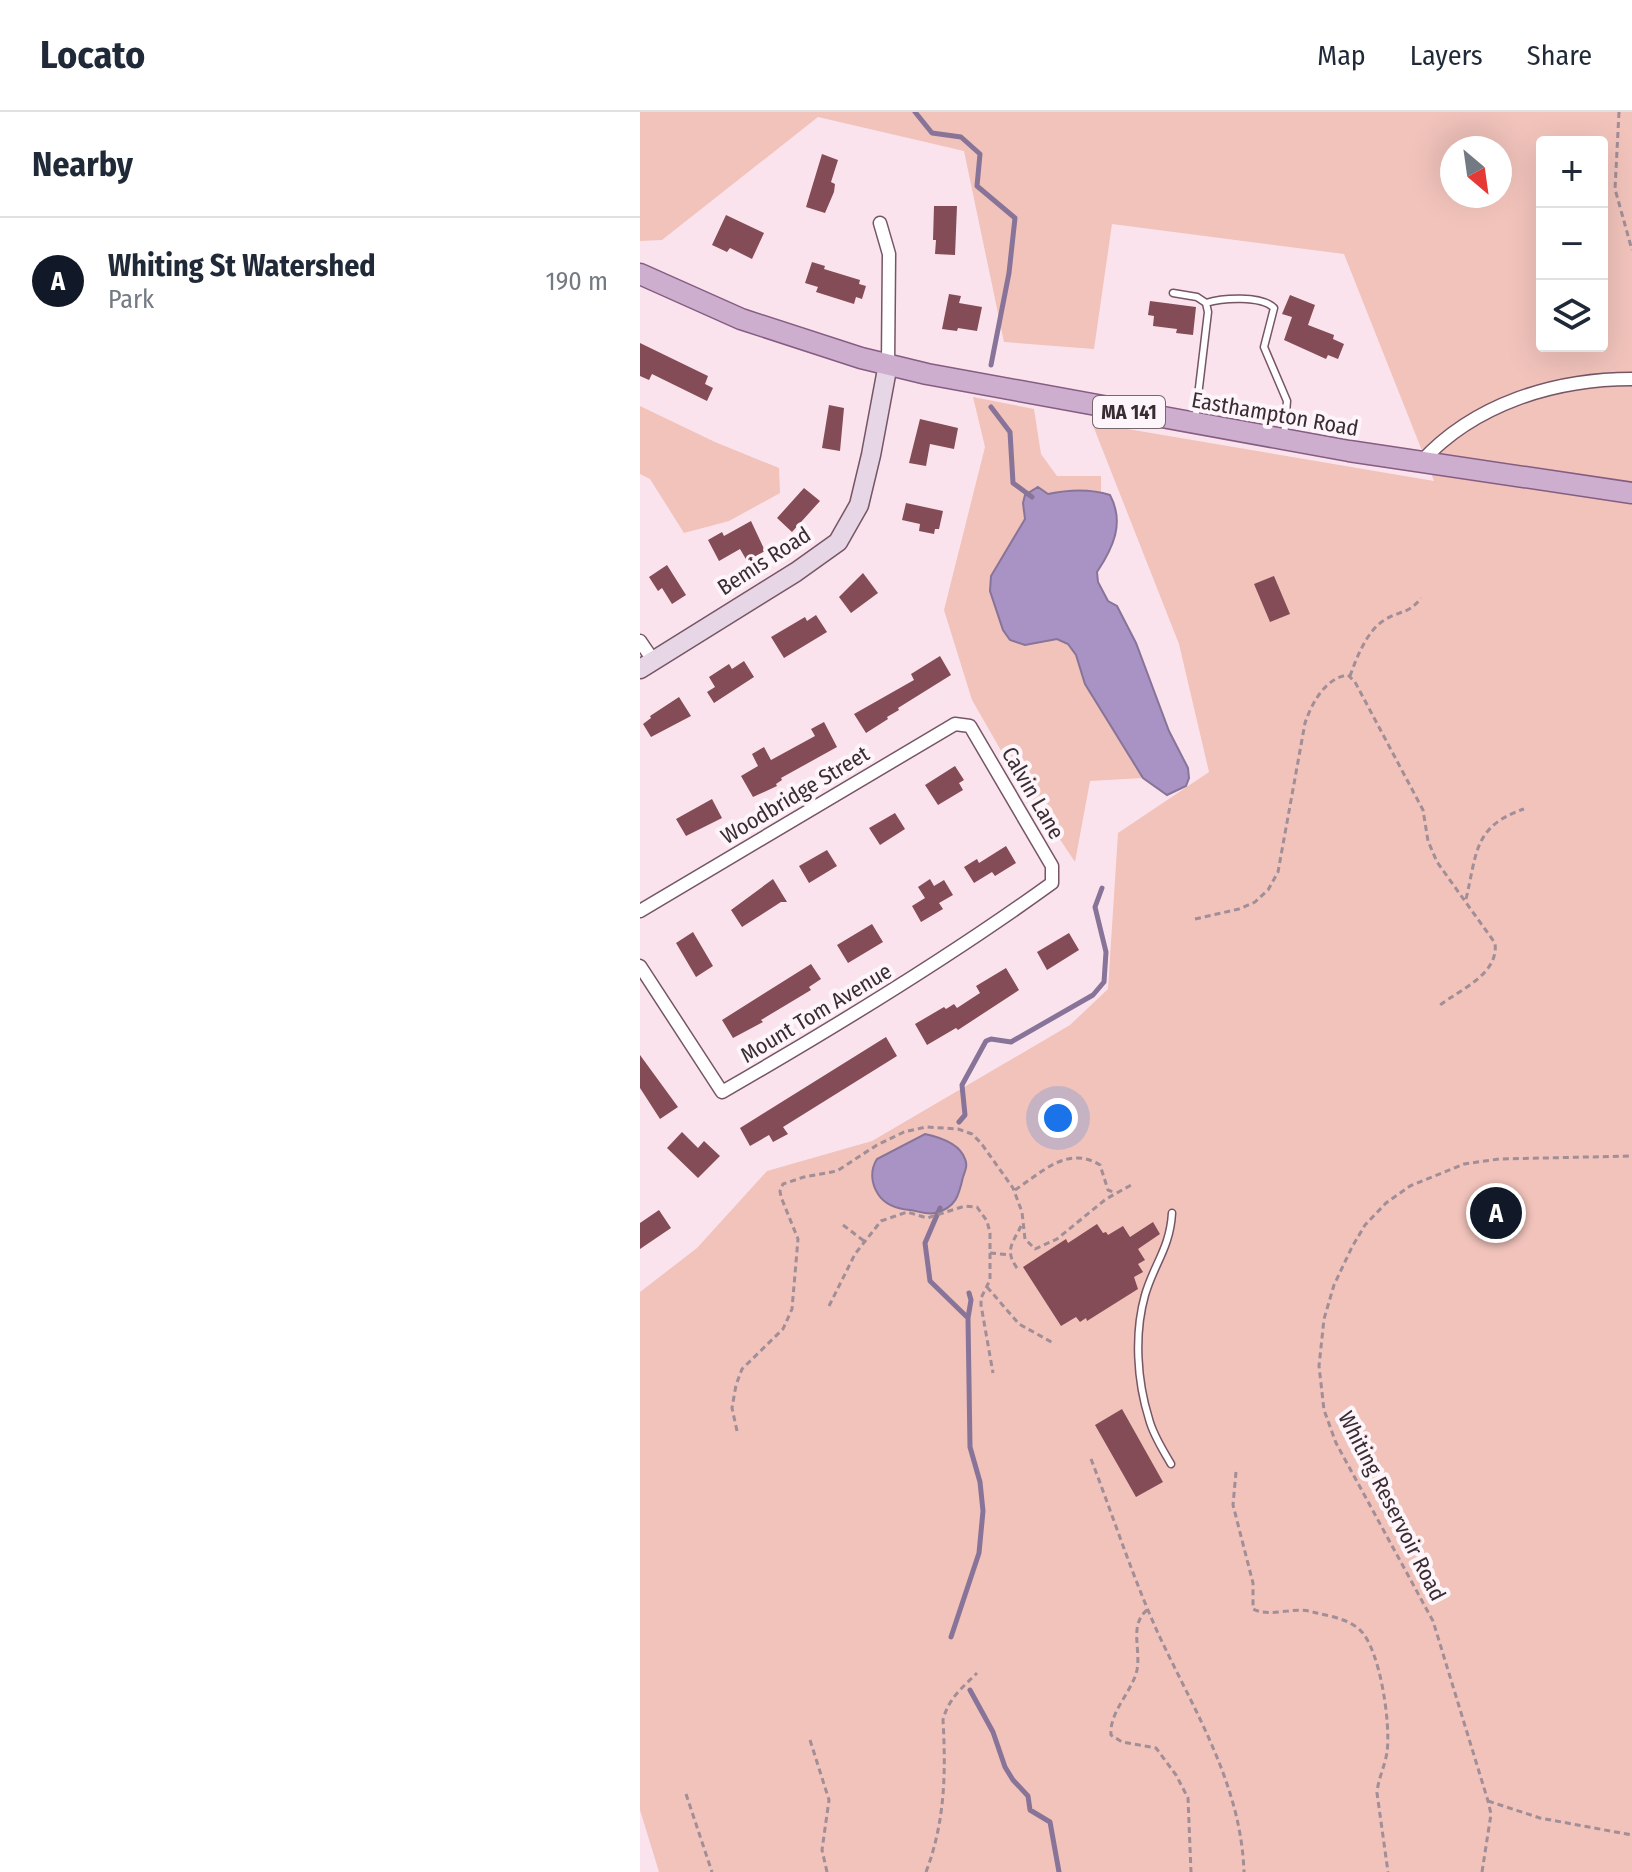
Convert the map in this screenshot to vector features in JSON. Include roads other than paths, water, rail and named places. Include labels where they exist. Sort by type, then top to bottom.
[{"type":"main road","name":"Easthampton Road","points":[[640,274],[741,319],[888,364],[1195,425],[1632,493]]},
{"type":"street","points":[[880,223],[889,254],[888,364]]},
{"type":"street","name":"Bemis Road","points":[[646,664],[796,572],[838,542],[859,505],[888,364]]},
{"type":"street","points":[[1421,462],[1439,442],[1502,403],[1589,382],[1632,379]]},
{"type":"street","points":[[640,641],[646,664]]},
{"type":"street","name":"Woodbridge Street","points":[[640,911],[955,724],[972,729]]},
{"type":"street","name":"Calvin Lane","points":[[972,729],[1052,866],[1052,880]]},
{"type":"street","name":"Mount Tom Avenue","points":[[640,966],[722,1092],[840,1023],[994,925],[1052,880]]},
{"type":"lane","points":[[1173,293],[1197,297],[1206,303],[1208,312],[1195,425]]},
{"type":"lane","points":[[1206,303],[1222,298],[1270,303],[1274,308],[1264,347],[1287,401],[1284,440]]},
{"type":"lane","points":[[1171,1464],[1149,1422],[1139,1360],[1145,1294],[1167,1244],[1172,1213]]},
{"type":"waterway","points":[[915,112],[932,133],[961,137],[980,154],[977,186],[1015,218],[1009,273],[991,365]]},
{"type":"waterway","points":[[991,407],[1010,432],[1013,483],[1032,497]]},
{"type":"waterway","points":[[959,1122],[965,1115],[962,1085],[986,1041],[1011,1042],[1093,995],[1104,982],[1106,952],[1095,907],[1102,888]]},
{"type":"waterway","points":[[940,1208],[925,1243],[930,1281],[968,1318],[970,1447],[980,1482],[983,1511],[979,1553],[951,1637]]},
{"type":"waterway","points":[[968,1318],[969,1293]]},
{"type":"waterway","points":[[970,1690],[993,1732],[1005,1767],[1028,1796],[1030,1810],[1050,1822],[1059,1872]]},
{"type":"place","name":"Whiting St Watershed","points":[[1496,1213]]}]
